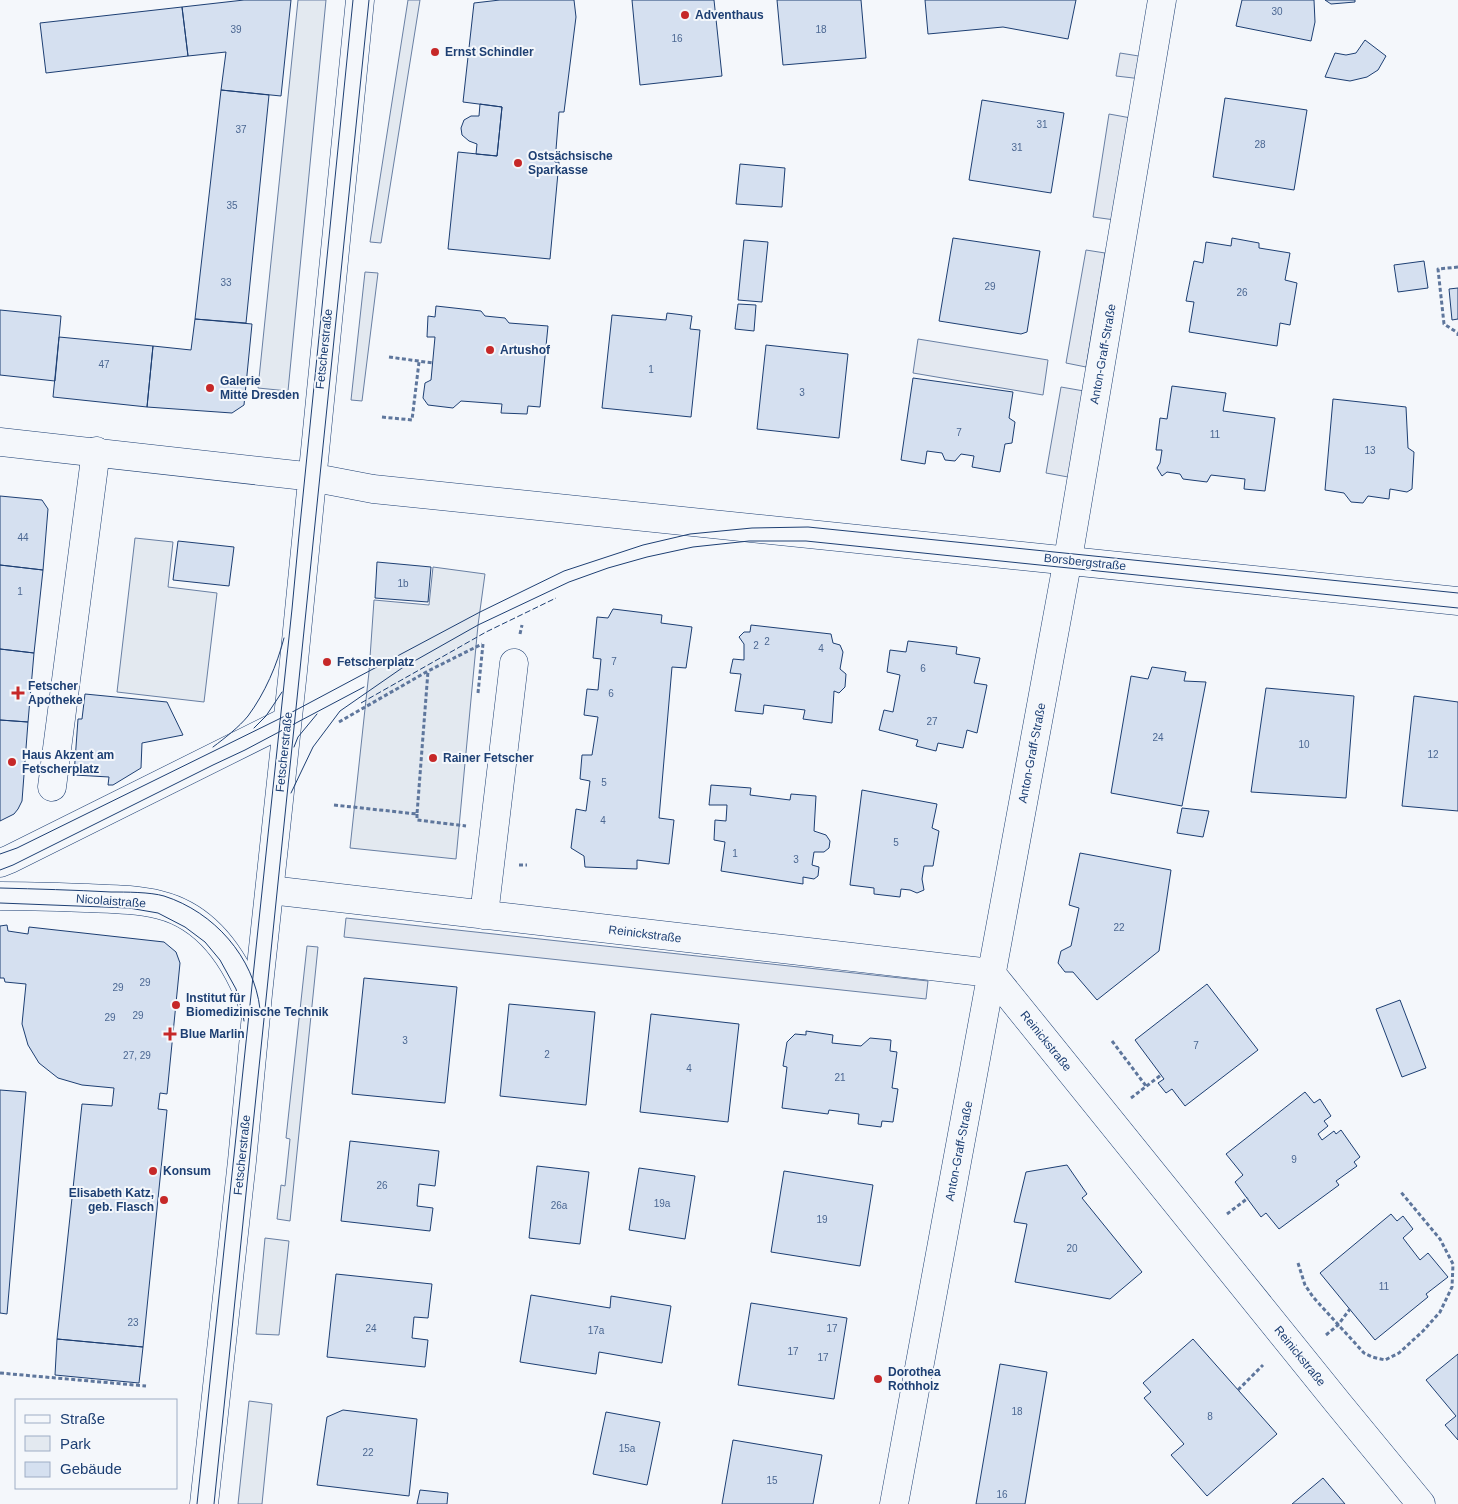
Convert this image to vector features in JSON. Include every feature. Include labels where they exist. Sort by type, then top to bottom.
[{"type":"street","name":"Fetscherstraße","points":[[204,1504],[242,1161],[360,0]]},
{"type":"street","name":"Anton-Graff-Straße","points":[[894,1504],[1068,560],[1162,0]]},
{"type":"street","name":"Borsbergstraße","points":[[0,442],[96,451],[312,477],[373,489],[1458,601]]},
{"type":"street","points":[[52,787],[96,451]]},
{"type":"street","points":[[270,890],[484,915],[514,663]]},
{"type":"street","points":[[0,863],[287,721]]},
{"type":"street","name":"Nicolaistraße","points":[[0,896],[131,900],[161,905],[186,915],[209,932],[222,945],[237,970],[256,1014]]},
{"type":"street","name":"Reinickstraße","points":[[484,915],[991,974],[1422,1504]]},
{"type":"path","points":[[1458,268],[1438,269],[1444,324],[1458,333],[1458,337]]},
{"type":"path","points":[[389,357],[433,363]]},
{"type":"path","points":[[382,417],[412,420],[419,362]]},
{"type":"path","points":[[339,722],[428,671],[483,644]]},
{"type":"path","points":[[428,671],[417,820],[466,826]]},
{"type":"path","points":[[334,805],[417,814]]},
{"type":"path","points":[[1112,1041],[1146,1086]]},
{"type":"path","points":[[1131,1098],[1161,1075]]},
{"type":"path","points":[[1298,1263],[1305,1286],[1312,1296],[1364,1353],[1385,1360],[1400,1353],[1440,1312],[1452,1287],[1453,1264],[1440,1239],[1400,1191]]},
{"type":"path","points":[[1227,1214],[1248,1198]]},
{"type":"path","points":[[1326,1335],[1338,1325],[1350,1309]]},
{"type":"path","points":[[1238,1390],[1263,1365]]},
{"type":"path","points":[[0,1373],[146,1386]]},
{"type":"green space","points":[[298,0],[326,0],[288,391],[258,388]]},
{"type":"green space","points":[[408,0],[420,0],[381,243],[370,242]]},
{"type":"green space","points":[[365,272],[378,273],[362,401],[351,400]]},
{"type":"green space","points":[[135,538],[173,542],[168,587],[217,593],[204,702],[117,692]]},
{"type":"green space","points":[[433,567],[485,574],[478,625],[456,859],[350,848],[369,672],[374,600],[429,605]]},
{"type":"green space","points":[[307,946],[318,947],[290,1221],[277,1219],[281,1185],[285,1186],[290,1139],[286,1138]]},
{"type":"green space","points":[[265,1238],[289,1241],[279,1335],[256,1334]]},
{"type":"green space","points":[[249,1401],[272,1404],[262,1504],[238,1504]]},
{"type":"shaded area","points":[[1120,53],[1145,57],[1142,79],[1116,76]]},
{"type":"shaded area","points":[[1109,114],[1131,118],[1115,220],[1093,217]]},
{"type":"shaded area","points":[[1086,250],[1105,253],[1086,367],[1066,363]]},
{"type":"shaded area","points":[[918,339],[1048,360],[1043,395],[913,373]]},
{"type":"shaded area","points":[[1061,387],[1084,391],[1068,477],[1046,473]]},
{"type":"shaded area","points":[[346,918],[928,981],[926,999],[344,937]]},
{"type":"building","points":[[244,0],[291,0],[281,96],[221,90],[226,52],[188,56],[182,7]]},
{"type":"building","points":[[500,0],[574,0],[576,17],[564,112],[559,112],[555,162],[559,162],[550,259],[448,249],[458,152],[497,156],[502,107],[463,102],[474,3]]},
{"type":"building","points":[[632,0],[714,0],[722,76],[640,85]]},
{"type":"building","points":[[777,0],[861,0],[866,58],[783,65]]},
{"type":"building","points":[[925,0],[1076,0],[1068,39],[1003,27],[928,34]]},
{"type":"building","points":[[1242,0],[1314,0],[1315,22],[1311,41],[1236,26]]},
{"type":"building","points":[[1325,0],[1355,0],[1355,2],[1331,4]]},
{"type":"building","points":[[182,7],[188,56],[46,73],[40,23]]},
{"type":"building","points":[[1365,40],[1386,56],[1378,70],[1367,77],[1350,81],[1325,77],[1335,53],[1346,55],[1356,53]]},
{"type":"building","points":[[221,90],[269,95],[246,323],[195,319]]},
{"type":"building","points":[[1225,98],[1307,110],[1294,190],[1213,177]]},
{"type":"building","points":[[982,100],[1064,113],[1051,193],[969,180]]},
{"type":"building","points":[[480,104],[502,107],[497,156],[476,154],[477,144],[469,141],[462,135],[461,128],[464,120],[471,116],[479,116]]},
{"type":"building","points":[[740,164],[785,168],[782,207],[736,204]]},
{"type":"building","points":[[953,238],[1040,251],[1027,332],[1021,334],[939,321]]},
{"type":"building","points":[[1232,238],[1259,243],[1259,248],[1290,253],[1285,280],[1297,283],[1290,325],[1280,323],[1277,346],[1189,332],[1194,302],[1186,301],[1194,261],[1203,263],[1206,242],[1231,246]]},
{"type":"building","points":[[744,240],[768,242],[762,302],[738,300]]},
{"type":"building","points":[[1424,261],[1428,288],[1398,292],[1394,265]]},
{"type":"building","points":[[1458,288],[1458,319],[1452,320],[1449,289]]},
{"type":"building","points":[[738,304],[756,305],[754,331],[735,329]]},
{"type":"building","name":"Artushof","points":[[436,306],[481,311],[485,316],[505,318],[509,323],[548,326],[540,407],[528,406],[527,414],[501,413],[502,404],[461,401],[453,408],[428,405],[423,398],[425,383],[431,380],[435,337],[427,337],[428,316],[435,317]]},
{"type":"building","points":[[0,310],[61,316],[55,381],[0,375]]},
{"type":"building","points":[[667,313],[692,316],[690,329],[700,330],[691,417],[602,408],[612,315],[666,320]]},
{"type":"building","points":[[195,319],[252,324],[244,405],[232,413],[147,407],[153,346],[191,350]]},
{"type":"building","points":[[59,337],[153,346],[147,407],[53,397]]},
{"type":"building","points":[[766,345],[848,354],[839,438],[757,429]]},
{"type":"building","points":[[913,378],[1013,392],[1009,418],[1015,422],[1012,443],[1005,444],[1000,472],[972,467],[974,456],[961,454],[955,461],[945,460],[942,453],[927,451],[925,464],[901,460]]},
{"type":"building","points":[[1172,386],[1226,393],[1223,411],[1275,418],[1265,491],[1244,489],[1245,479],[1211,475],[1207,482],[1183,479],[1180,474],[1167,472],[1162,476],[1157,468],[1160,463],[1162,450],[1156,450],[1160,418],[1167,419]]},
{"type":"building","points":[[1333,399],[1406,407],[1408,448],[1414,452],[1412,489],[1407,492],[1390,489],[1389,499],[1368,496],[1363,503],[1351,502],[1344,493],[1325,490]]},
{"type":"building","points":[[0,496],[42,500],[48,509],[43,570],[0,565]]},
{"type":"building","points":[[178,541],[234,547],[229,586],[173,580]]},
{"type":"building","points":[[377,562],[431,567],[428,602],[375,598]]},
{"type":"building","points":[[0,565],[43,570],[34,653],[0,649]]},
{"type":"building","points":[[613,609],[662,615],[661,623],[692,627],[686,668],[672,667],[659,818],[674,820],[669,864],[637,860],[637,869],[585,867],[584,856],[571,848],[576,809],[586,811],[590,781],[580,779],[582,755],[592,755],[598,717],[584,715],[587,689],[598,690],[601,659],[593,658],[597,617],[608,618]]},
{"type":"building","points":[[751,625],[831,634],[833,643],[840,645],[843,652],[840,669],[846,674],[845,687],[839,693],[834,691],[832,723],[803,719],[805,710],[764,705],[763,714],[735,711],[741,674],[730,673],[733,659],[744,660],[744,644],[739,637],[744,632],[750,632]]},
{"type":"building","points":[[908,641],[957,647],[956,654],[980,658],[974,683],[987,685],[977,733],[967,730],[963,748],[938,743],[936,751],[916,746],[918,740],[879,730],[884,710],[893,712],[900,675],[887,672],[890,650],[906,652]]},
{"type":"building","points":[[0,649],[34,653],[28,722],[0,720]]},
{"type":"building","points":[[1152,667],[1186,672],[1184,681],[1206,682],[1182,806],[1111,793],[1131,676],[1148,679]]},
{"type":"building","points":[[1266,688],[1354,696],[1346,798],[1251,792]]},
{"type":"building","points":[[85,694],[167,702],[183,735],[142,743],[141,768],[113,785],[108,785],[109,777],[74,775],[78,719],[82,719]]},
{"type":"building","points":[[1414,696],[1458,702],[1458,811],[1402,806]]},
{"type":"building","name":"Haus Akzent am Fetscherplatz","points":[[0,720],[28,722],[22,801],[14,814],[0,821]]},
{"type":"building","points":[[711,785],[751,788],[750,795],[790,800],[791,794],[816,796],[814,831],[826,835],[830,841],[829,848],[824,852],[814,852],[812,865],[819,867],[818,876],[814,879],[803,877],[803,884],[721,871],[725,842],[714,840],[715,820],[726,821],[727,805],[709,805]]},
{"type":"building","points":[[862,790],[937,804],[932,828],[939,831],[933,866],[924,866],[922,879],[924,890],[917,893],[901,889],[900,897],[874,894],[874,888],[850,885]]},
{"type":"building","points":[[1182,808],[1209,811],[1203,837],[1177,833]]},
{"type":"building","points":[[1080,853],[1171,870],[1159,951],[1097,1000],[1073,972],[1065,972],[1058,963],[1061,951],[1071,946],[1079,908],[1069,905]]},
{"type":"building","points":[[7,925],[8,931],[28,934],[29,927],[164,942],[176,952],[180,963],[167,1094],[160,1093],[158,1109],[167,1110],[143,1347],[57,1339],[82,1104],[112,1106],[114,1088],[82,1085],[58,1078],[39,1063],[28,1045],[22,1024],[26,984],[5,982],[4,978],[0,978],[0,926]]},
{"type":"building","points":[[364,978],[457,987],[445,1103],[352,1094]]},
{"type":"building","points":[[1207,984],[1258,1050],[1185,1106],[1172,1089],[1166,1093],[1158,1083],[1164,1079],[1135,1040]]},
{"type":"building","points":[[1400,1000],[1426,1068],[1402,1077],[1376,1009]]},
{"type":"building","points":[[509,1004],[595,1012],[586,1105],[500,1096]]},
{"type":"building","points":[[651,1014],[739,1024],[728,1122],[640,1112]]},
{"type":"building","points":[[806,1031],[833,1035],[832,1043],[861,1046],[870,1038],[891,1040],[890,1051],[897,1052],[892,1088],[898,1089],[893,1122],[882,1121],[881,1127],[858,1124],[859,1114],[829,1110],[828,1114],[782,1108],[787,1067],[783,1066],[787,1042],[795,1034],[806,1035]]},
{"type":"building","points":[[0,1090],[26,1092],[7,1314],[0,1313]]},
{"type":"building","points":[[1305,1092],[1314,1103],[1320,1099],[1331,1116],[1324,1121],[1328,1126],[1318,1134],[1322,1140],[1334,1131],[1336,1134],[1341,1130],[1360,1157],[1354,1162],[1357,1166],[1336,1181],[1339,1185],[1279,1229],[1266,1213],[1261,1217],[1235,1182],[1243,1175],[1226,1154]]},
{"type":"building","points":[[350,1141],[439,1151],[435,1186],[419,1184],[417,1206],[433,1208],[430,1231],[341,1221]]},
{"type":"building","points":[[1067,1165],[1087,1194],[1082,1198],[1142,1272],[1110,1299],[1015,1282],[1027,1224],[1014,1222],[1026,1172]]},
{"type":"building","points":[[537,1166],[589,1172],[580,1244],[529,1238]]},
{"type":"building","points":[[639,1168],[695,1176],[685,1239],[629,1230]]},
{"type":"building","points":[[784,1171],[873,1185],[860,1266],[771,1252]]},
{"type":"building","points":[[1391,1214],[1397,1221],[1403,1216],[1413,1229],[1403,1238],[1420,1260],[1428,1253],[1448,1277],[1426,1294],[1428,1297],[1375,1340],[1320,1273]]},
{"type":"building","points":[[336,1274],[432,1284],[428,1318],[414,1317],[412,1338],[428,1340],[425,1367],[327,1357]]},
{"type":"building","points":[[531,1295],[610,1308],[611,1296],[671,1306],[662,1363],[599,1352],[596,1374],[520,1362]]},
{"type":"building","points":[[751,1303],[847,1318],[834,1399],[738,1385]]},
{"type":"building","points":[[57,1339],[143,1347],[139,1383],[55,1375]]},
{"type":"building","points":[[1193,1339],[1277,1434],[1207,1496],[1171,1455],[1184,1444],[1144,1398],[1151,1392],[1143,1383]]},
{"type":"building","points":[[1458,1354],[1458,1440],[1445,1425],[1456,1416],[1426,1380]]},
{"type":"building","points":[[1000,1364],[1047,1372],[1025,1504],[976,1504]]},
{"type":"building","points":[[343,1410],[417,1419],[409,1496],[317,1485],[327,1417]]},
{"type":"building","points":[[606,1412],[660,1422],[647,1485],[593,1474]]},
{"type":"building","points":[[733,1440],[822,1455],[813,1504],[722,1504]]},
{"type":"building","points":[[1323,1478],[1345,1504],[1292,1504]]},
{"type":"building","points":[[420,1490],[448,1493],[447,1504],[417,1504]]},
{"type":"tram line","points":[[197,1504],[292,609],[353,0]]},
{"type":"tram line","points":[[214,1504],[369,0]]},
{"type":"tram line","points":[[0,854],[17,848],[281,718],[480,612],[564,571],[643,545],[690,534],[752,528],[808,527],[1458,593]]},
{"type":"tram line","points":[[291,793],[313,747],[340,711],[402,668],[478,625],[569,582],[608,568],[693,547],[749,541],[806,541],[1458,608]]},
{"type":"tram line","points":[[213,747],[248,716],[260,698],[270,678],[284,638]]},
{"type":"tram line","points":[[0,870],[245,750],[364,687]]},
{"type":"tram line","points":[[254,728],[266,716],[282,692]]},
{"type":"tram line","points":[[294,747],[298,737],[317,714]]},
{"type":"tram line","points":[[0,888],[145,893],[164,896],[182,903],[215,925],[240,955],[250,972],[260,1009]]},
{"type":"tram line","points":[[0,903],[129,908],[158,913],[185,927],[205,942],[220,960],[236,989],[244,1021]]},
{"type":"fence","points":[[361,703],[486,632],[556,598]]},
{"type":"place","name":"Adventhaus","points":[[685,15]]},
{"type":"place","name":"Ernst Schindler","points":[[435,52]]},
{"type":"place","name":"Ostsächsische Sparkasse","points":[[518,163]]},
{"type":"place","name":"Artushof","points":[[490,350]]},
{"type":"place","name":"Galerie Mitte Dresden","points":[[210,388]]},
{"type":"place","name":"Fetscherplatz","points":[[327,662]]},
{"type":"place","name":"Fetscher Apotheke","points":[[18,693]]},
{"type":"place","name":"Rainer Fetscher","points":[[433,758]]},
{"type":"place","name":"Haus Akzent am Fetscherplatz","points":[[12,762]]},
{"type":"place","name":"Institut für Biomedizinische Technik","points":[[176,1005]]},
{"type":"place","name":"Blue Marlin","points":[[170,1034]]},
{"type":"place","name":"Konsum","points":[[153,1171]]},
{"type":"place","name":"Elisabeth Katz, geb. Flasch","points":[[164,1200]]},
{"type":"place","name":"Dorothea Rothholz","points":[[878,1379]]}]
